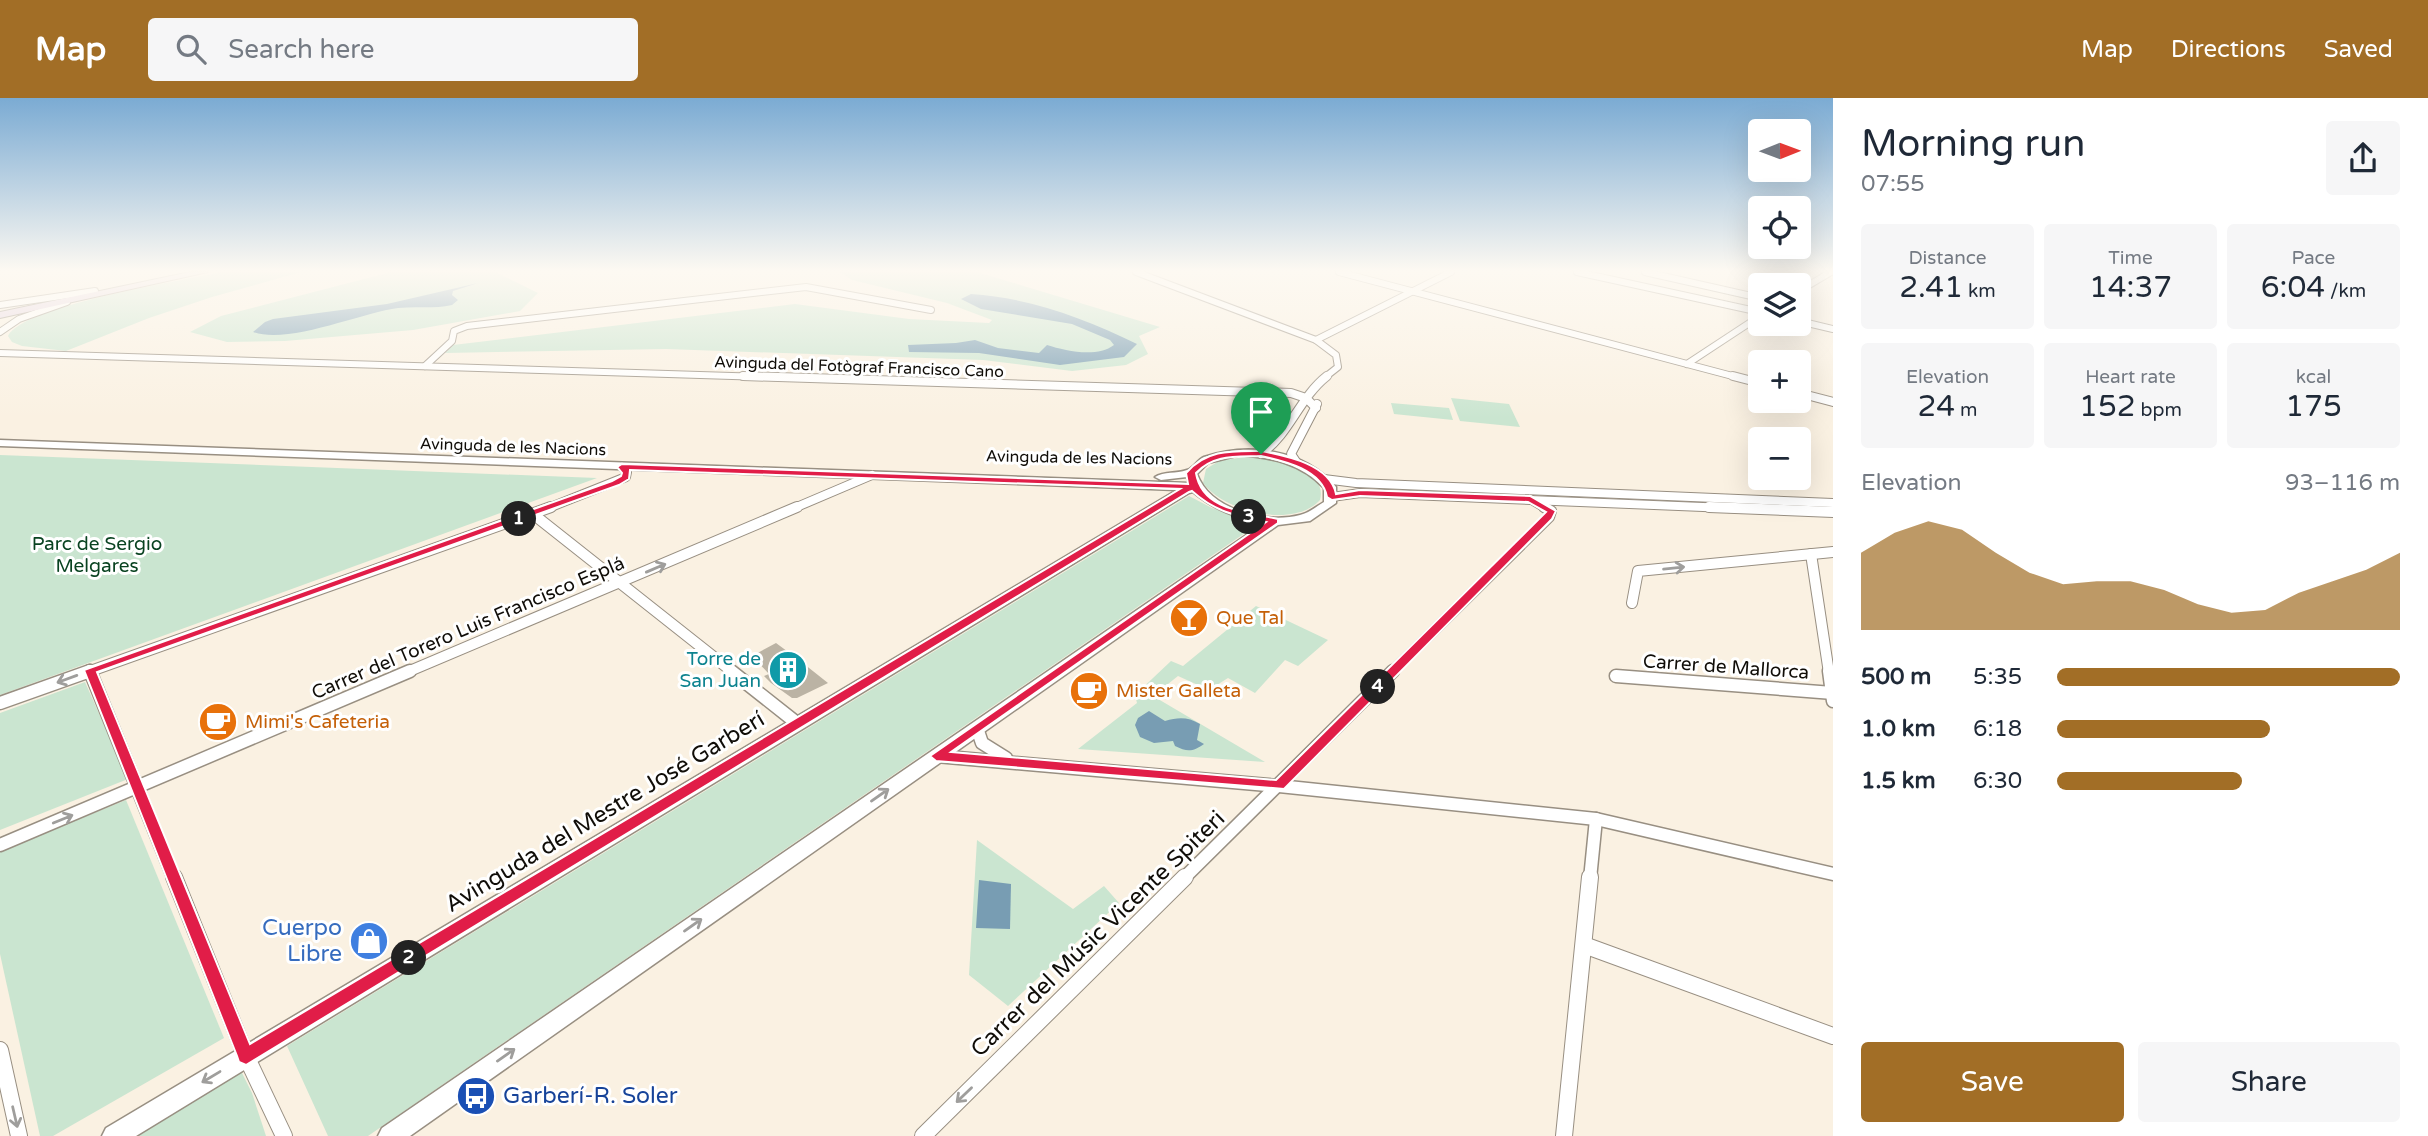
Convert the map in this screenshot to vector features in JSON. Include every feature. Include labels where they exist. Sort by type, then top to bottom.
[{"type":"street","points":[[0,332],[18,320]]},
{"type":"street","points":[[425,366],[452,341],[454,331],[467,326],[516,320]]},
{"type":"street","points":[[1264,320],[1316,340],[1355,320]]},
{"type":"street","points":[[1521,320],[1748,380]]},
{"type":"street","points":[[1687,364],[1748,322]]},
{"type":"street","points":[[1811,324],[1833,329]]},
{"type":"street","name":"Avinguda del Fotògraf Francisco Cano","points":[[1306,398],[1314,386],[1338,367],[1336,355],[1316,340]]},
{"type":"street","name":"Avinguda del Fotògraf Francisco Cano","points":[[0,343],[33,353]]},
{"type":"street","name":"Avinguda del Fotògraf Francisco Cano","points":[[0,353],[1263,393],[1291,393],[1314,386]]},
{"type":"street","points":[[1297,463],[1291,454],[1316,407],[1314,386]]},
{"type":"street","points":[[1263,393],[1288,398],[1295,403],[1297,411]]},
{"type":"street","name":"Avinguda del Fotògraf Francisco Cano","points":[[1291,393],[1306,398],[1316,407]]},
{"type":"street","points":[[1811,396],[1833,402]]},
{"type":"street","points":[[1261,454],[1275,445],[1306,398]]},
{"type":"street","name":"Avinguda de les Nacions","points":[[0,436],[1151,477],[1193,483]]},
{"type":"street","name":"Avinguda de les Nacions","points":[[0,443],[1127,484],[1193,483]]},
{"type":"street","name":"Avinguda del Mestre José Garberí","points":[[114,1136],[1185,490],[1193,483],[1203,460],[1221,454],[1261,454],[1297,463],[1324,479]]},
{"type":"street","points":[[0,704],[533,514],[625,477],[627,472],[622,467]]},
{"type":"street","name":"Carrer del Torero Luis Francisco Esplá","points":[[0,845],[872,475]]},
{"type":"street","points":[[1193,483],[1210,503],[1231,512],[1275,521],[1307,518],[1323,510],[1332,497],[1330,486],[1324,479]]},
{"type":"street","points":[[1324,479],[1356,483],[1833,503]]},
{"type":"street","points":[[1127,484],[1149,494],[1156,508]]},
{"type":"street","points":[[1332,497],[1360,493],[1833,512]]},
{"type":"street","name":"Carrer del Músic Vicente Spiteri","points":[[922,1136],[1549,517],[1551,511],[1530,499]]},
{"type":"street","points":[[533,514],[798,724]]},
{"type":"street","points":[[390,1136],[1275,521]]},
{"type":"street","points":[[1632,603],[1638,572],[1833,552]]},
{"type":"street","points":[[1811,554],[1832,696]]},
{"type":"street","points":[[90,670],[246,1056],[284,1136]]},
{"type":"street","name":"Carrer de Mallorca","points":[[1616,676],[1832,696]]},
{"type":"street","points":[[976,728],[976,735],[982,745],[1011,761]]},
{"type":"street","points":[[936,756],[1279,786],[1596,819],[1833,874]]},
{"type":"street","points":[[1564,1136],[1596,819]]},
{"type":"street","points":[[1584,945],[1833,1036]]},
{"type":"street","points":[[0,1050],[19,1136]]},
{"type":"green space","points":[[30,320],[143,320],[66,351],[22,346],[12,342],[8,336]]},
{"type":"green space","points":[[212,320],[467,320],[413,330],[285,341],[227,342],[190,332]]},
{"type":"green space","points":[[658,320],[938,320],[989,323],[992,320],[1138,320],[1160,327],[1139,336],[1148,354],[1126,365],[1072,371],[983,360],[666,349],[445,353],[453,345]]},
{"type":"green space","points":[[1451,398],[1509,404],[1520,427],[1460,421]]},
{"type":"green space","points":[[1391,403],[1449,408],[1453,420],[1394,414]]},
{"type":"green space","name":"Parc de Sergio Melgares","points":[[0,455],[597,478],[0,695]]},
{"type":"green space","points":[[1244,457],[1280,462],[1306,472],[1315,479],[1320,489],[1320,500],[1308,509],[1294,514],[1260,513],[1226,502],[1203,483],[1206,469],[1219,461]]},
{"type":"green space","points":[[1189,496],[1212,508],[1261,522],[368,1136],[328,1136],[287,1046]]},
{"type":"green space","points":[[1256,606],[1328,640],[1298,666],[1285,660],[1255,693],[1228,678],[1209,690],[1178,676],[1153,696],[1265,762],[1078,749],[1137,703],[1135,695],[1171,661],[1183,666]]},
{"type":"green space","points":[[85,682],[128,779],[0,830],[0,713]]},
{"type":"green space","points":[[126,800],[224,1038],[53,1136],[40,1136],[0,954],[0,851]]},
{"type":"green space","points":[[977,840],[1073,909],[1104,886],[1119,903],[1008,1006],[969,975]]},
{"type":"green space","points":[[240,1069],[252,1093],[266,1136],[128,1136]]},
{"type":"water","points":[[348,320],[285,334],[253,332],[265,322]]},
{"type":"water","points":[[1050,320],[1082,320],[1137,344],[1124,357],[1060,365],[979,353],[909,352],[908,345],[975,340],[998,348],[1039,353],[1047,345],[1090,352],[1114,345],[1110,340],[1072,324]]},
{"type":"water","points":[[1149,711],[1165,721],[1183,718],[1200,724],[1197,740],[1204,744],[1187,750],[1175,746],[1173,741],[1154,743],[1140,737],[1135,725],[1138,718]]},
{"type":"water","points":[[979,880],[1011,884],[1010,929],[976,928]]},
{"type":"building","name":"Torre de San Juan","points":[[776,643],[828,683],[792,698],[771,683],[764,676],[769,674],[752,656]]},
{"type":"place","name":"Que Tal","points":[[1189,618]]},
{"type":"place","name":"Torre de San Juan","points":[[788,670]]},
{"type":"place","name":"Mister Galleta","points":[[1089,691]]},
{"type":"place","name":"Mimi's Cafeteria","points":[[218,722]]},
{"type":"place","name":"Cuerpo Libre","points":[[369,941]]},
{"type":"place","name":"Garberí-R. Soler","points":[[476,1096]]},
{"type":"route","points":[[1240,452],[1261,454],[1284,458],[1315,472],[1330,486],[1332,497],[1360,493],[1530,499],[1551,511],[1549,517],[1279,786],[936,756],[1275,521],[1231,512],[1210,503],[1194,488],[1185,490],[246,1056],[90,670],[615,483],[625,477],[627,472],[622,467],[1193,487],[1191,473],[1203,460],[1240,452]]}]
